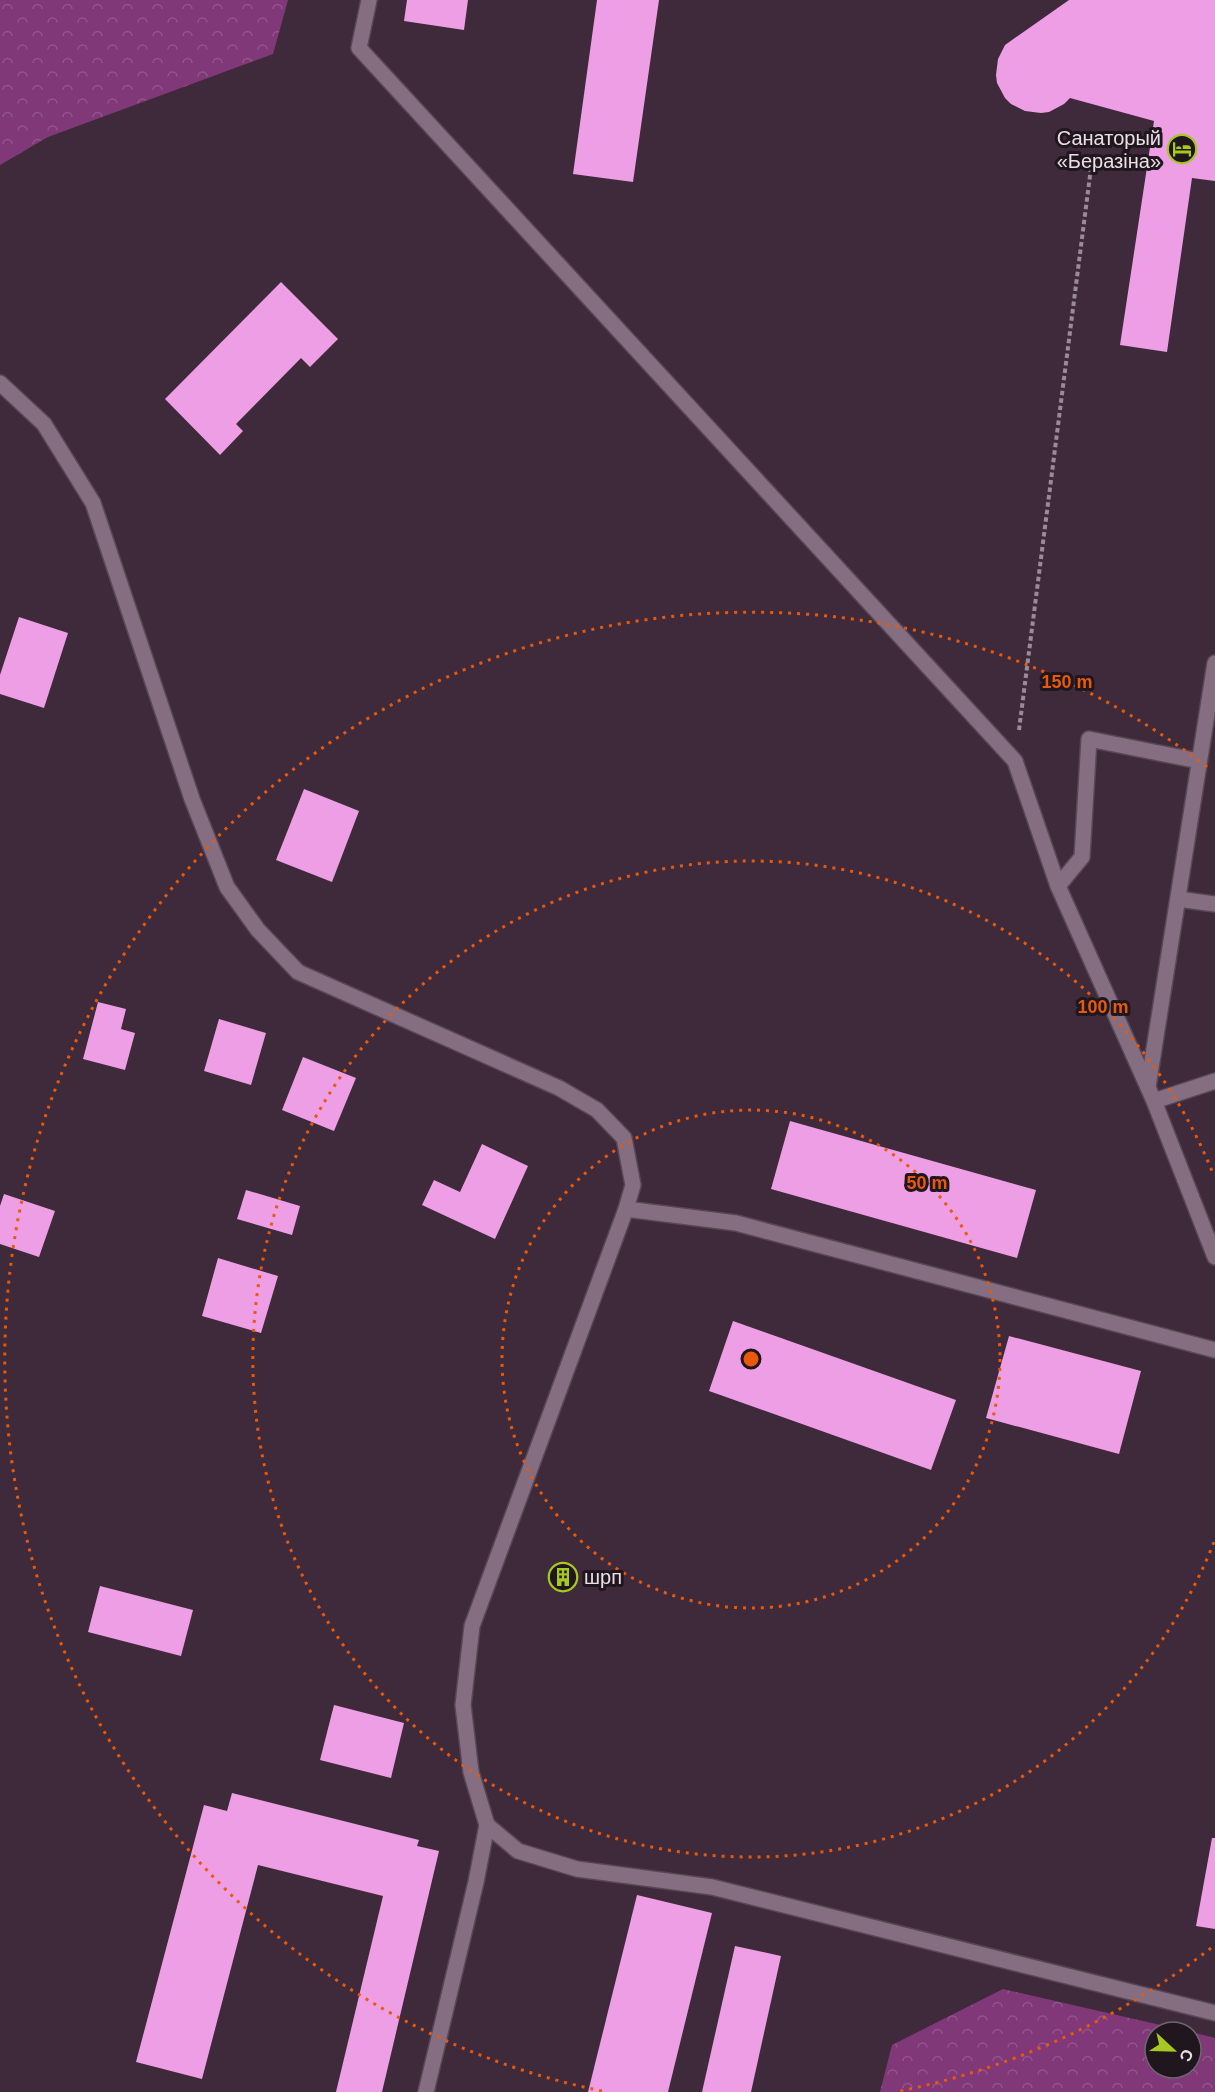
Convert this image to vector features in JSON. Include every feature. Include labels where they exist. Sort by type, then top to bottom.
[{"type":"street","points":[[369,0],[359,48],[1015,761],[1058,886],[1151,1094],[1215,1257]]},
{"type":"street","points":[[0,383],[44,424],[93,503],[192,799],[227,887],[258,930],[298,972],[559,1088],[597,1110],[624,1138],[633,1185],[626,1209],[472,1626],[463,1705],[471,1772],[487,1825],[476,1882],[426,2092]]},
{"type":"street","points":[[1151,1094],[1178,899],[1215,663]]},
{"type":"street","points":[[1058,886],[1082,857],[1089,739],[1199,761]]},
{"type":"street","points":[[1178,899],[1215,904]]},
{"type":"street","points":[[1151,1094],[1215,1081]]},
{"type":"street","points":[[626,1209],[736,1223],[1215,1350]]},
{"type":"street","points":[[487,1825],[518,1851],[577,1869],[712,1887],[1215,2013]]},
{"type":"path","points":[[1015,761],[1092,160]]},
{"type":"green space","points":[[0,0],[288,0],[273,54],[48,137],[0,165]]},
{"type":"green space","points":[[1003,1989],[1143,2021],[1143,2080],[1203,2080],[1203,2035],[1215,2038],[1215,2092],[880,2092],[892,2045]]},
{"type":"building","points":[[407,0],[468,0],[464,30],[404,21]]},
{"type":"building","points":[[597,0],[659,0],[633,182],[573,174]]},
{"type":"building","name":"Санаторый «Беразіна»","points":[[1069,0],[1215,0],[1215,181],[1192,178],[1167,352],[1120,345],[1154,121],[1070,98],[1049,112],[1025,111],[1005,98],[997,83],[998,59],[1005,45]]},
{"type":"building","points":[[281,282],[338,339],[310,367],[301,358],[236,424],[243,431],[220,455],[165,399]]},
{"type":"building","points":[[19,617],[68,633],[44,708],[0,694],[0,675]]},
{"type":"building","points":[[304,789],[359,811],[332,882],[276,860]]},
{"type":"building","points":[[98,1002],[126,1009],[121,1029],[135,1033],[125,1070],[83,1059]]},
{"type":"building","points":[[219,1019],[266,1033],[251,1085],[204,1071]]},
{"type":"building","points":[[303,1057],[356,1078],[334,1131],[282,1110]]},
{"type":"building","points":[[790,1121],[1036,1190],[1017,1258],[771,1189]]},
{"type":"building","points":[[482,1144],[528,1166],[495,1239],[422,1205],[434,1180],[460,1192]]},
{"type":"building","points":[[246,1190],[300,1206],[292,1235],[237,1219]]},
{"type":"building","points":[[4,1194],[55,1211],[39,1257],[0,1244],[0,1206]]},
{"type":"building","points":[[218,1258],[278,1276],[261,1333],[202,1316]]},
{"type":"building","points":[[733,1321],[956,1400],[931,1470],[709,1391]]},
{"type":"building","points":[[1009,1336],[1141,1371],[1119,1454],[986,1418]]},
{"type":"building","name":"шрп","points":[[561,1568],[571,1572],[565,1586],[556,1583]]},
{"type":"building","points":[[100,1586],[193,1610],[181,1656],[88,1632]]},
{"type":"building","points":[[334,1705],[404,1723],[391,1778],[320,1760]]},
{"type":"building","points":[[232,1793],[419,1840],[417,1846],[439,1851],[382,2092],[336,2092],[383,1896],[258,1865],[202,2079],[136,2062],[204,1805],[227,1811]]},
{"type":"building","points":[[1212,1838],[1215,1838],[1215,1929],[1196,1926]]},
{"type":"building","points":[[637,1895],[712,1913],[668,2092],[588,2092]]},
{"type":"building","points":[[735,1946],[781,1956],[751,2092],[702,2092]]},
{"type":"place","name":"Санаторый «Беразіна»","points":[[1182,149]]},
{"type":"place","name":"шрп","points":[[563,1577]]}]
